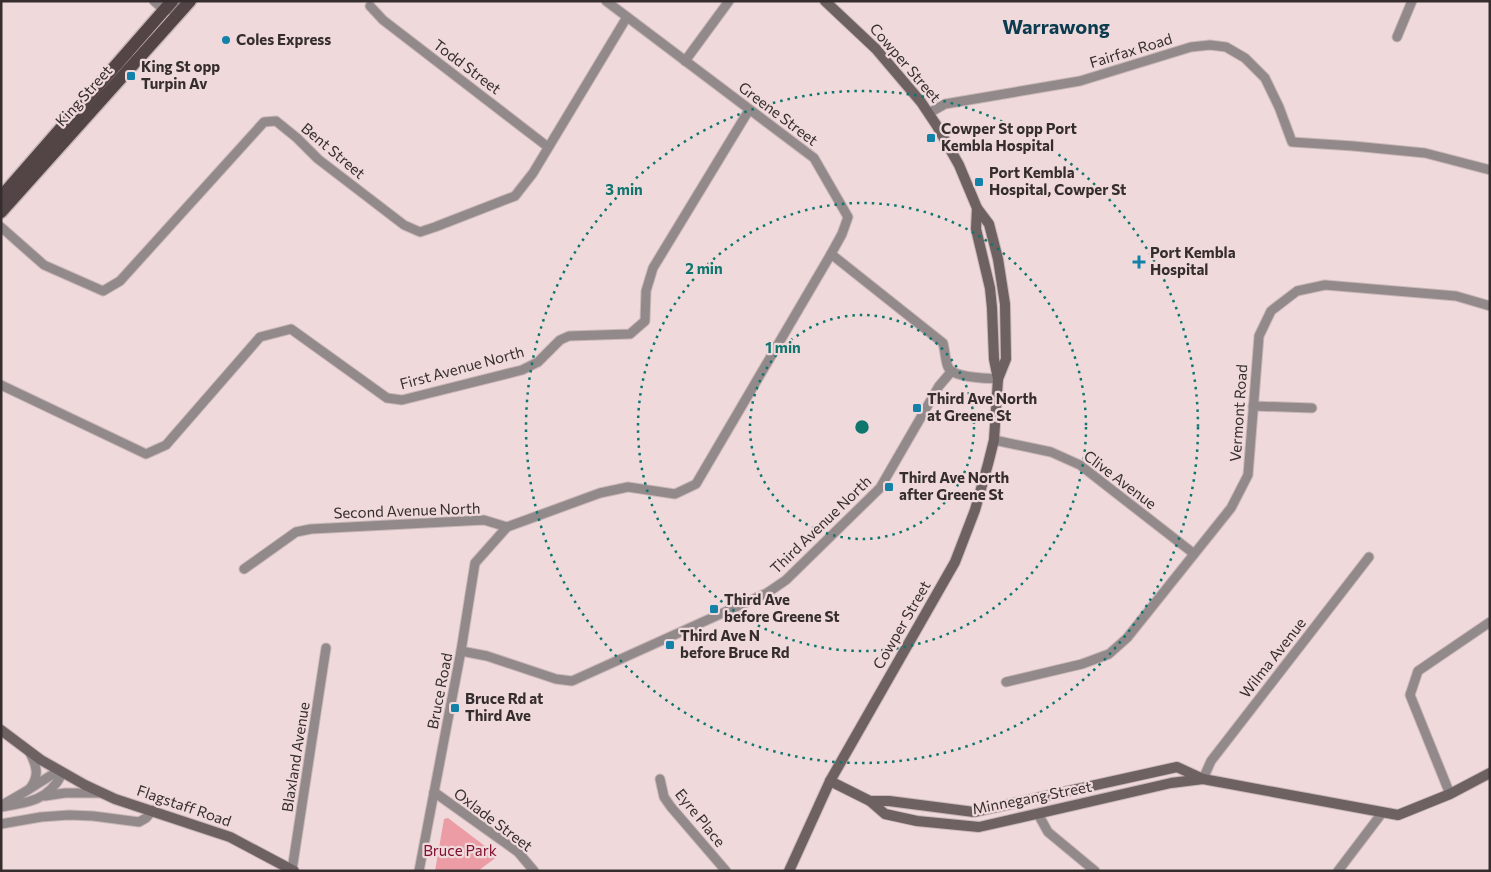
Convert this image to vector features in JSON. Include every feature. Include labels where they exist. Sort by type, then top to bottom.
[{"type":"main road","name":"King Street","points":[[1,212],[190,1]]},
{"type":"main road","name":"Cowper Street","points":[[832,3],[876,48],[905,81],[929,113],[959,165],[977,208],[988,224],[1000,272],[1005,304],[1006,359],[998,379]]},
{"type":"main road","name":"King Street","points":[[1,197],[168,6]]},
{"type":"main road","name":"Cowper Street","points":[[789,871],[830,782],[955,562],[975,510],[994,440],[998,379],[994,359],[992,308],[982,250],[976,229],[977,208]]},
{"type":"main road","points":[[982,250],[988,260],[1000,272],[995,283],[997,301],[992,308]]},
{"type":"main road","name":"Flagstaff Road","points":[[1,730],[60,772],[105,794],[230,838],[293,870]]},
{"type":"main road","name":"Minnegang Street","points":[[870,801],[974,812],[1177,767],[1204,778],[1398,815],[1450,794],[1490,773]]},
{"type":"main road","name":"Minnegang Street","points":[[830,782],[870,801],[885,814],[917,821],[979,827],[1171,782],[1204,778]]},
{"type":"street","points":[[154,1],[176,8],[190,1]]},
{"type":"street","name":"Greene Street","points":[[606,1],[814,158],[848,217],[842,234],[831,254]]},
{"type":"street","points":[[685,61],[729,1]]},
{"type":"street","points":[[1397,37],[1412,1]]},
{"type":"street","name":"Todd Street","points":[[370,6],[383,20],[548,147]]},
{"type":"street","name":"Bent Street","points":[[1,227],[44,265],[103,291],[120,282],[264,122],[276,121],[318,159],[404,225],[420,232],[435,227],[515,196],[534,173],[627,18]]},
{"type":"street","name":"Fairfax Road","points":[[929,113],[946,104],[1080,81],[1190,47],[1210,45],[1226,47],[1245,58],[1265,78],[1279,107],[1292,142],[1426,153],[1490,170]]},
{"type":"street","name":"First Avenue North","points":[[1,384],[146,454],[166,445],[260,337],[291,329],[388,398],[402,400],[522,370],[538,362],[560,340],[570,336],[630,334],[645,321],[646,291],[653,268],[749,110]]},
{"type":"street","points":[[507,527],[600,493],[628,487],[675,494],[696,484],[831,254],[943,342],[947,366],[951,372],[998,379]]},
{"type":"street","name":"Vermont Road","points":[[1006,682],[1082,664],[1108,654],[1127,638],[1193,553],[1231,508],[1248,475],[1259,336],[1271,311],[1297,291],[1325,285],[1456,296],[1490,306]]},
{"type":"street","name":"Third Avenue North","points":[[461,651],[487,656],[556,679],[572,681],[767,592],[786,580],[880,488],[939,386],[951,372]]},
{"type":"street","points":[[1253,406],[1312,408]]},
{"type":"street","name":"Clive Avenue","points":[[994,440],[1052,452],[1080,465],[1193,553]]},
{"type":"street","name":"Second Avenue North","points":[[244,569],[296,532],[311,529],[484,520],[507,527]]},
{"type":"street","name":"Bruce Road","points":[[419,871],[461,651],[475,563],[507,527]]},
{"type":"street","name":"Wilma Avenue","points":[[1204,778],[1211,762],[1369,557]]},
{"type":"street","points":[[1450,794],[1410,696],[1418,671],[1490,622]]},
{"type":"street","name":"Blaxland Avenue","points":[[293,870],[326,648]]},
{"type":"street","points":[[27,791],[34,783],[37,773],[29,751]]},
{"type":"street","points":[[1,806],[60,772]]},
{"type":"street","points":[[36,799],[54,788],[60,772]]},
{"type":"street","name":"Eyre Place","points":[[660,779],[664,797],[726,871]]},
{"type":"street","points":[[1,806],[25,803],[65,793],[91,792],[105,794]]},
{"type":"street","name":"Oxlade Street","points":[[434,792],[518,852],[534,871]]},
{"type":"street","points":[[1,824],[69,815],[139,822],[146,818],[153,810]]},
{"type":"street","points":[[1338,871],[1382,812]]},
{"type":"street","points":[[1038,814],[1048,832],[1095,871]]},
{"type":"green space","name":"Bruce Park","points":[[448,818],[498,856],[478,871],[435,871],[444,819]]},
{"type":"place","name":"Coles Express","points":[[226,40]]},
{"type":"place","name":"King St opp Turpin Av","points":[[131,76]]},
{"type":"place","name":"Cowper St opp Port Kembla Hospital","points":[[931,138]]},
{"type":"place","name":"Port Kembla Hospital, Cowper St","points":[[979,182]]},
{"type":"place","name":"Port Kembla Hospital","points":[[1139,262]]},
{"type":"place","name":"Third Ave North at Greene St","points":[[917,408]]},
{"type":"place","name":"Third Ave North after Greene St","points":[[889,487]]},
{"type":"place","name":"Third Ave before Greene St","points":[[714,609]]},
{"type":"place","name":"Third Ave N before Bruce Rd","points":[[670,645]]},
{"type":"place","name":"Bruce Rd at Third Ave","points":[[455,708]]},
{"type":"district","name":"Warrawong","points":[[1056,27]]}]
